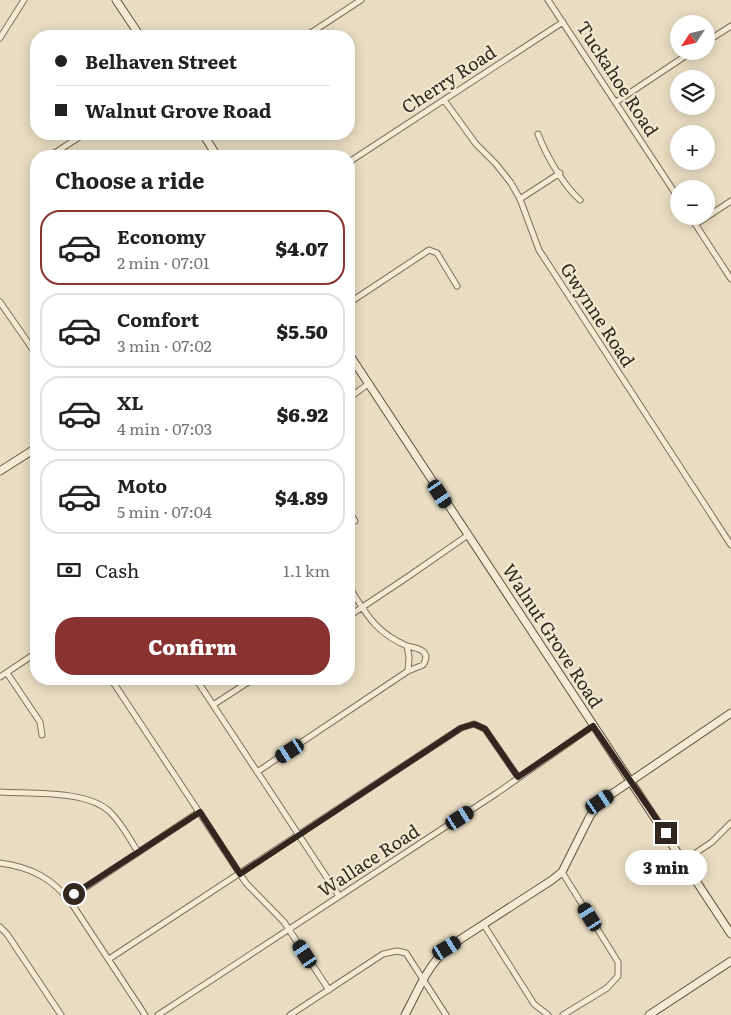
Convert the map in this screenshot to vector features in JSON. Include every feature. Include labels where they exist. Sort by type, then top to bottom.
[{"type":"main road","points":[[116,0],[136,30]]},
{"type":"main road","name":"Walnut Grove Road","points":[[355,363],[731,934]]},
{"type":"main road","points":[[1,469],[30,452]]},
{"type":"main road","points":[[405,1015],[423,978],[434,961],[447,948],[562,872],[590,816],[600,802],[731,713]]},
{"type":"main road","points":[[649,1015],[731,961]]},
{"type":"street","points":[[0,38],[24,0]]},
{"type":"street","points":[[315,30],[361,0]]},
{"type":"street","name":"Tuckahoe Road","points":[[548,0],[670,184]]},
{"type":"street","name":"Cherry Road","points":[[355,158],[563,22]]},
{"type":"street","points":[[715,36],[731,26]]},
{"type":"street","points":[[616,102],[679,60]]},
{"type":"street","name":"Gwynne Road","points":[[444,100],[476,144],[496,164],[511,183],[520,199],[539,250],[731,545]]},
{"type":"street","points":[[538,134],[543,147],[580,200]]},
{"type":"street","points":[[59,150],[75,140]]},
{"type":"street","points":[[520,199],[560,173]]},
{"type":"street","points":[[715,212],[731,201]]},
{"type":"street","points":[[697,225],[731,279]]},
{"type":"street","points":[[355,299],[429,250],[437,253],[457,286]]},
{"type":"street","points":[[0,302],[30,345]]},
{"type":"street","points":[[355,394],[368,384]]},
{"type":"street","points":[[355,612],[468,535]]},
{"type":"street","points":[[257,772],[408,671],[425,663],[426,655],[421,650],[392,640],[381,631],[355,596]]},
{"type":"street","points":[[407,646],[409,657],[408,671]]},
{"type":"street","points":[[0,677],[30,657]]},
{"type":"street","points":[[7,673],[40,722],[42,735]]},
{"type":"street","points":[[115,685],[250,889],[280,917],[328,990]]},
{"type":"street","points":[[200,685],[339,896]]},
{"type":"street","points":[[213,705],[244,685]]},
{"type":"street","points":[[109,959],[461,728],[474,724],[485,729],[518,777]]},
{"type":"street","name":"Wallace Road","points":[[158,1015],[497,793],[593,726]]},
{"type":"street","points":[[0,792],[68,796],[92,800],[113,816],[138,852]]},
{"type":"street","points":[[68,898],[200,812]]},
{"type":"street","points":[[684,861],[712,842],[731,822]]},
{"type":"street","points":[[0,863],[20,866],[36,872],[53,883],[68,898],[146,1015]]},
{"type":"street","points":[[562,872],[618,962],[618,976],[607,988],[563,1015]]},
{"type":"street","points":[[484,925],[534,1004],[548,1015]]},
{"type":"street","points":[[0,928],[11,939],[61,1015]]},
{"type":"street","points":[[290,1015],[383,954],[390,952],[406,953],[446,1015]]},
{"type":"route","points":[[74,894],[200,812],[240,874],[461,728],[474,724],[485,729],[518,777],[593,726],[666,833]]}]
